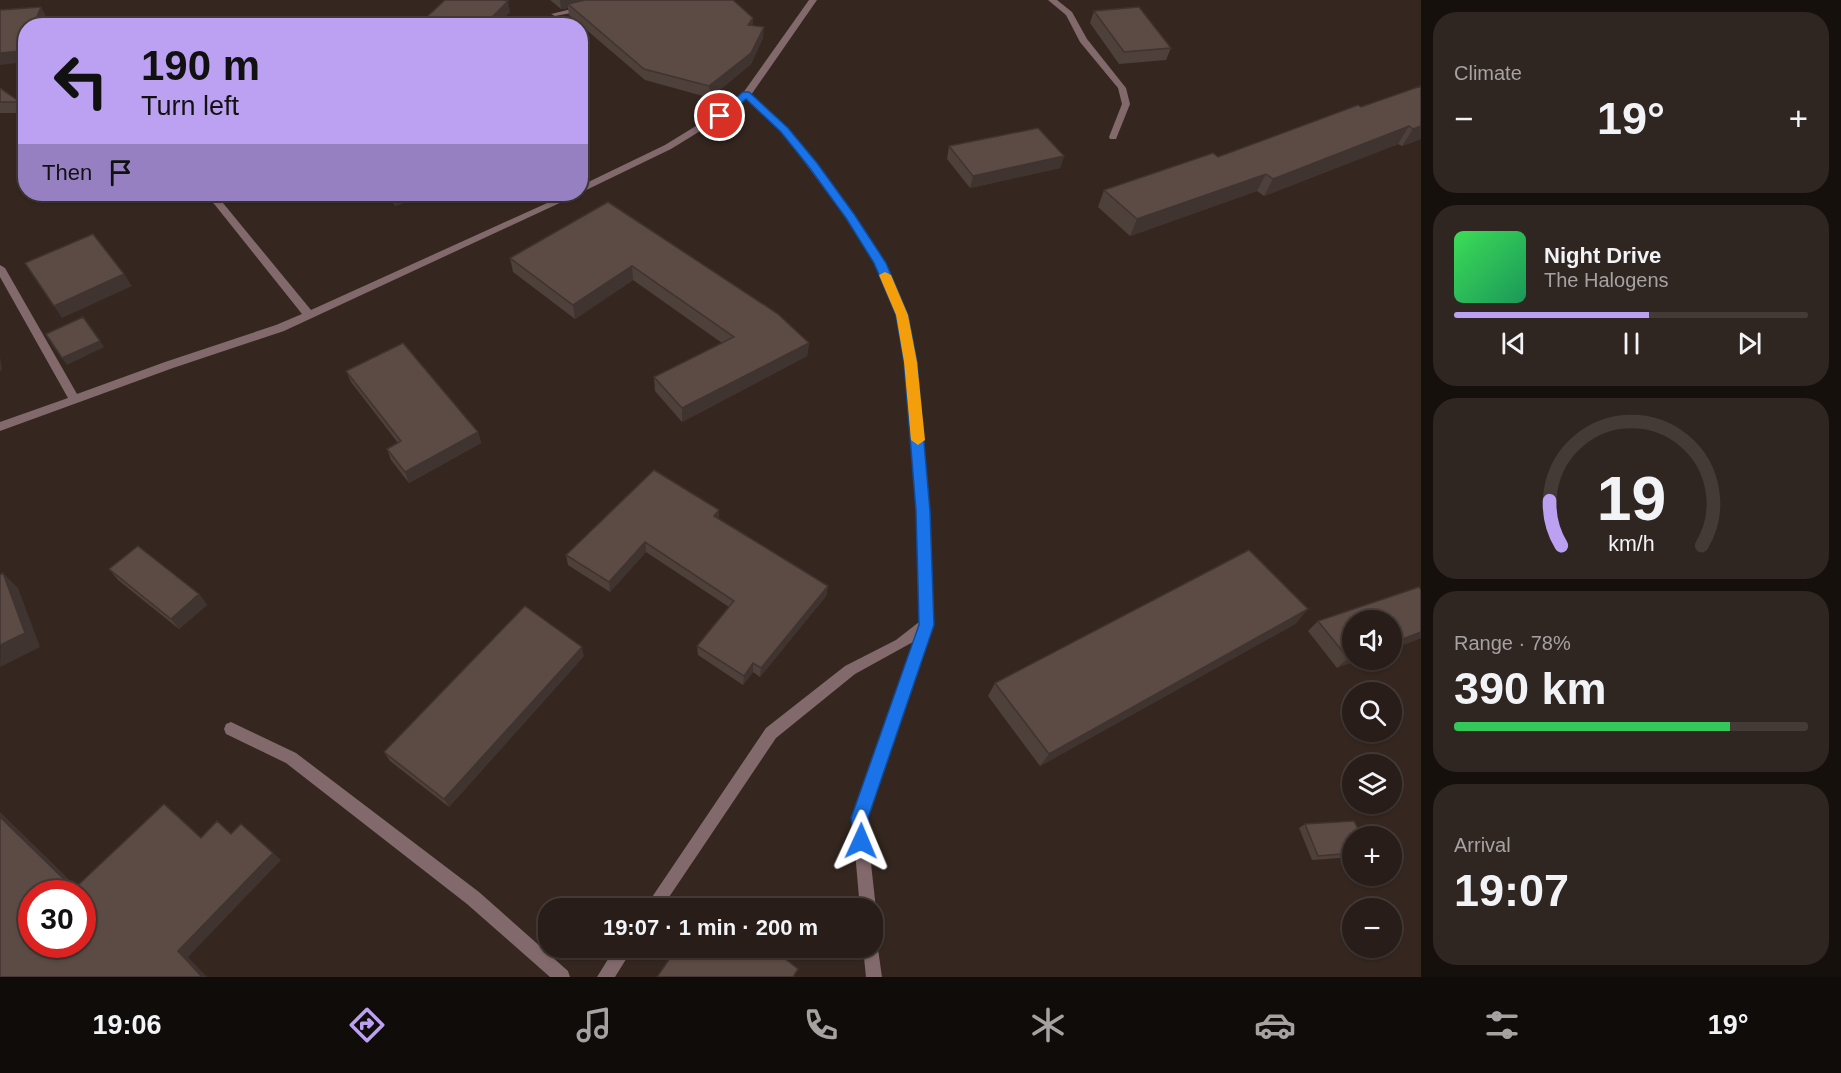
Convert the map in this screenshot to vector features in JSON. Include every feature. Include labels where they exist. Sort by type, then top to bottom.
[{"type":"street","points":[[588,186],[668,147],[720,116],[746,94],[813,0]]},
{"type":"street","points":[[1052,0],[1069,14],[1083,40],[1122,88],[1126,104],[1113,136]]},
{"type":"street","points":[[555,14],[597,5]]},
{"type":"street","points":[[746,94],[785,130],[850,216],[880,263],[902,315],[911,362],[923,511],[926,625],[860,818],[866,898]]},
{"type":"street","points":[[219,201],[309,315]]},
{"type":"street","points":[[0,426],[280,328],[559,201]]},
{"type":"street","points":[[0,268],[74,399]]},
{"type":"street","points":[[659,898],[771,733],[850,670],[902,644],[926,625]]},
{"type":"street","points":[[231,729],[291,758],[473,898],[562,977]]},
{"type":"street","points":[[605,977],[619,958]]},
{"type":"street","points":[[872,958],[874,977]]},
{"type":"building","points":[[445,0],[508,1],[491,18],[426,18]]},
{"type":"building","points":[[585,0],[733,0],[753,18],[748,25],[764,27],[751,53],[709,86],[644,69],[588,21],[588,18],[584,18],[568,4]]},
{"type":"building","points":[[41,7],[36,18],[18,18],[18,51],[0,53],[0,10]]},
{"type":"building","points":[[1139,7],[1171,48],[1124,52],[1094,11]]},
{"type":"building","points":[[1421,86],[1421,126],[1413,129],[1409,126],[1273,179],[1266,174],[1137,219],[1104,190],[1213,153],[1218,157],[1358,105],[1361,107]]},
{"type":"building","points":[[0,88],[18,101],[18,102],[0,102]]},
{"type":"building","points":[[1038,128],[1064,156],[973,176],[949,146]]},
{"type":"building","points":[[608,202],[778,314],[809,343],[682,408],[654,377],[734,337],[632,266],[573,305],[510,258]]},
{"type":"building","points":[[93,234],[124,274],[54,306],[25,263]]},
{"type":"building","points":[[83,317],[100,341],[62,358],[46,334]]},
{"type":"building","points":[[403,343],[478,432],[405,472],[387,449],[401,441],[346,371]]},
{"type":"building","points":[[654,470],[719,510],[714,516],[828,586],[761,668],[753,663],[744,676],[697,646],[734,601],[645,542],[609,582],[566,555]]},
{"type":"building","points":[[138,546],[199,594],[171,619],[109,569]]},
{"type":"building","points":[[1249,550],[1308,609],[1049,754],[995,683]]},
{"type":"building","points":[[3,573],[25,633],[0,645],[0,575]]},
{"type":"building","points":[[1419,587],[1421,590],[1421,632],[1402,639],[1402,610],[1351,610]]},
{"type":"building","points":[[525,606],[582,647],[444,799],[384,752]]},
{"type":"building","points":[[1342,613],[1342,651],[1318,621]]},
{"type":"building","points":[[164,804],[201,838],[217,821],[231,834],[241,824],[273,853],[178,951],[202,977],[0,977],[0,817],[65,880],[18,880],[18,958],[96,958],[96,880],[84,880]]},
{"type":"building","points":[[1354,821],[1356,826],[1342,826],[1342,854],[1318,856],[1305,824]]},
{"type":"building","points":[[670,958],[784,958],[798,969],[793,977],[657,977]]},
{"type":"slow traffic","points":[[885,275],[902,315],[911,362],[918,440]]},
{"type":"route","points":[[720,116],[746,94],[785,130],[850,216],[880,263],[902,315],[911,362],[918,436],[923,511],[926,625],[860,818],[861,841]]}]
